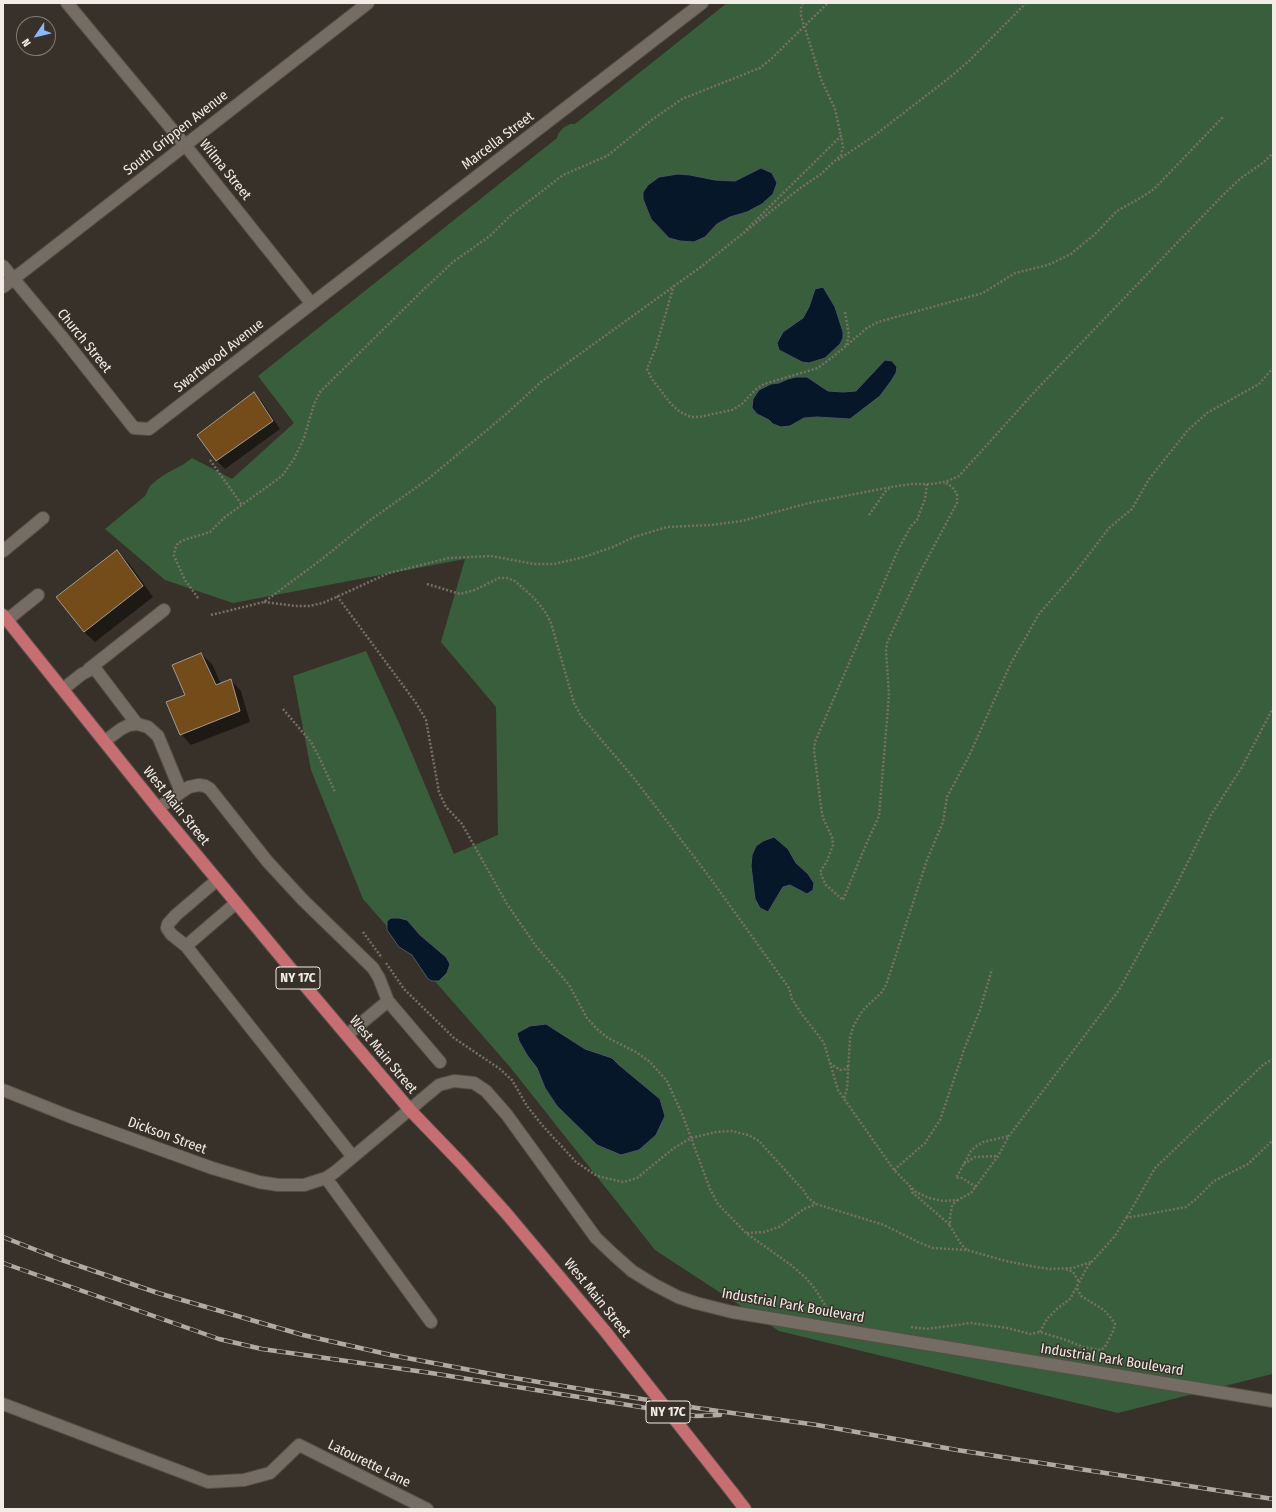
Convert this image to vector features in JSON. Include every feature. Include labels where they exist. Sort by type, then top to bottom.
[{"type":"main road","name":"West Main Street","points":[[5,617],[236,903],[410,1110],[461,1162],[605,1331],[746,1509]]},
{"type":"street","name":"Wilma Street","points":[[67,3],[185,145],[311,303]]},
{"type":"street","name":"South Grippen Avenue","points":[[3,287],[368,3]]},
{"type":"street","name":"Marcella Street","points":[[311,303],[702,3]]},
{"type":"street","name":"Church Street","points":[[3,266],[63,338],[134,428],[143,429]]},
{"type":"street","name":"Swartwood Avenue","points":[[143,429],[149,428],[311,303]]},
{"type":"street","points":[[3,551],[43,518]]},
{"type":"street","points":[[5,617],[38,595]]},
{"type":"street","points":[[63,689],[164,610]]},
{"type":"street","points":[[89,669],[96,670],[137,724]]},
{"type":"street","points":[[104,741],[129,725],[137,724],[148,726],[158,736],[181,792]]},
{"type":"street","points":[[158,808],[189,787],[199,785],[210,789],[267,861],[303,900],[372,968],[379,978],[388,1001],[440,1062]]},
{"type":"street","points":[[217,880],[176,915],[168,924],[167,928],[171,934],[186,946],[353,1157]]},
{"type":"street","points":[[186,946],[236,903]]},
{"type":"street","points":[[347,1035],[388,1001]]},
{"type":"street","name":"Industrial Park Boulevard","points":[[410,1110],[439,1085],[454,1081],[474,1083],[486,1091],[507,1115],[596,1238],[632,1271],[678,1297],[696,1303],[748,1314],[1273,1401]]},
{"type":"street","name":"Dickson Street","points":[[3,1090],[71,1117],[212,1168],[259,1182],[278,1185],[304,1185],[326,1178],[410,1110]]},
{"type":"street","points":[[326,1178],[431,1322]]},
{"type":"street","name":"Latourette Lane","points":[[3,1404],[208,1482],[244,1480],[270,1473],[299,1445],[427,1509]]},
{"type":"path","points":[[803,3],[801,8],[801,16],[821,79],[835,109],[841,136],[843,147],[841,155],[833,164]]},
{"type":"path","points":[[198,598],[181,574],[174,556],[178,543],[210,532],[225,517],[282,476],[294,459],[304,438],[314,404],[320,392],[453,262],[491,235],[511,214],[563,175],[607,156],[653,119],[682,99],[760,68],[828,3]]},
{"type":"path","points":[[264,602],[322,559],[369,521],[428,479],[505,415],[541,382],[702,266],[799,189],[950,78],[969,61],[1026,3]]},
{"type":"path","points":[[674,285],[656,347],[647,369],[652,380],[671,404],[680,412],[691,417],[699,417],[732,410],[742,404],[754,390],[764,384],[818,368],[846,347],[867,328],[878,322],[924,308],[965,299],[983,293],[1015,273],[1048,265],[1071,254],[1095,234],[1117,211],[1154,189],[1224,116]]},
{"type":"path","points":[[746,230],[841,136]]},
{"type":"path","points":[[211,615],[264,602],[295,606],[309,606],[323,603],[389,573],[449,558],[491,556],[534,564],[554,564],[584,557],[613,547],[634,537],[667,527],[711,525],[742,521],[809,503],[891,487],[944,482],[959,476],[1038,388],[1223,195],[1241,178],[1264,162],[1273,153]]},
{"type":"path","points":[[845,312],[849,335],[846,347]]},
{"type":"path","points":[[844,1098],[847,1089],[850,1038],[853,1027],[862,1012],[882,992],[886,985],[927,860],[943,822],[947,797],[968,758],[1011,663],[1040,614],[1074,574],[1104,534],[1132,509],[1148,479],[1188,430],[1207,413],[1259,384],[1273,368]]},
{"type":"path","points":[[210,460],[242,505]]},
{"type":"path","points":[[927,484],[925,499],[917,520],[911,526],[898,550],[815,742],[814,750],[821,807],[823,818],[832,837],[833,845],[827,861],[820,872],[826,885],[843,900],[879,816],[889,696],[886,651],[887,643],[918,576],[957,503],[957,494],[952,486],[944,482]]},
{"type":"path","points":[[869,514],[885,492],[891,487]]},
{"type":"path","points":[[427,584],[460,594],[475,590],[498,578],[507,578],[515,581],[534,598],[546,613],[551,623],[574,703],[582,716],[708,876],[789,988],[792,999],[824,1043],[838,1090],[894,1170],[916,1192],[929,1198],[944,1201],[958,1200]]},
{"type":"path","points":[[337,596],[416,703],[426,720],[439,792],[446,807],[462,824],[506,904],[536,946],[569,985],[588,1018],[597,1029],[608,1038],[636,1052],[650,1062],[667,1081],[683,1116],[710,1189],[718,1204],[746,1233],[808,1279],[828,1310],[836,1316]]},
{"type":"path","points":[[950,1226],[952,1206],[958,1200],[971,1193],[976,1187],[998,1156],[1009,1136],[1119,990],[1178,882],[1211,815],[1242,766],[1273,708]]},
{"type":"path","points":[[283,709],[310,742],[320,759],[335,792]]},
{"type":"path","points":[[363,932],[404,989],[454,1038],[500,1069],[512,1080],[527,1106],[542,1125],[576,1162],[597,1176],[623,1182],[637,1178],[674,1148],[691,1138],[716,1132],[731,1131],[748,1134],[759,1141],[799,1185],[808,1198],[816,1204],[884,1225],[933,1248],[967,1250],[1006,1262],[1036,1267],[1073,1268],[1091,1262]]},
{"type":"path","points":[[894,1170],[925,1143],[940,1120],[965,1047],[980,1010],[992,969]]},
{"type":"path","points":[[1040,1332],[1048,1319],[1058,1308],[1070,1299],[1091,1262],[1115,1236],[1155,1168],[1264,1064],[1273,1060]]},
{"type":"path","points":[[830,1063],[840,1070],[845,1069],[849,1065]]},
{"type":"path","points":[[976,1187],[962,1178],[956,1178],[974,1147],[990,1140],[1009,1136]]},
{"type":"path","points":[[1126,1218],[1186,1207],[1214,1181],[1248,1164],[1273,1140]]},
{"type":"path","points":[[964,1164],[975,1157],[998,1156]]},
{"type":"path","points":[[911,1188],[912,1192],[950,1226],[961,1244],[967,1250]]},
{"type":"path","points":[[746,1233],[764,1232],[780,1227],[804,1209],[816,1204]]},
{"type":"path","points":[[1064,1268],[1074,1272],[1079,1282]]},
{"type":"path","points":[[908,1327],[926,1329],[971,1323],[1007,1328],[1030,1334],[1040,1332],[1093,1350],[1101,1350],[1105,1347],[1115,1324],[1104,1310],[1081,1296],[1077,1288]]},
{"type":"green space","points":[[727,3],[1273,3],[1272,1374],[1118,1413],[779,1331],[655,1250],[510,1067],[363,899],[311,770],[293,676],[366,651],[399,723],[454,854],[498,835],[496,707],[441,642],[465,559],[233,603],[165,580],[105,529],[145,496],[150,486],[158,479],[192,458],[232,479],[294,423],[258,376],[557,138],[558,134],[563,128],[570,124],[575,124]]},
{"type":"water","points":[[761,168],[772,173],[777,183],[773,194],[762,204],[747,212],[730,217],[717,224],[705,237],[694,242],[680,241],[669,238],[651,219],[643,199],[643,192],[648,185],[659,177],[678,174],[715,180],[735,181]]},
{"type":"water","points":[[823,287],[835,307],[843,332],[843,338],[840,344],[825,358],[809,363],[802,362],[779,350],[777,343],[783,332],[803,318],[809,307],[815,289]]},
{"type":"water","points":[[885,360],[892,361],[897,367],[896,373],[880,396],[850,419],[817,417],[804,418],[790,426],[781,427],[757,414],[752,408],[753,399],[759,390],[771,384],[796,377],[807,377],[828,391],[856,391]]},
{"type":"water","points":[[774,837],[788,849],[796,863],[808,874],[814,883],[813,890],[807,894],[790,885],[783,887],[768,912],[760,908],[755,899],[751,866],[752,855],[756,846],[763,841]]},
{"type":"water","points":[[391,918],[407,920],[420,935],[446,957],[450,964],[447,973],[439,981],[432,981],[428,979],[412,955],[399,947],[387,930],[387,921]]},
{"type":"water","points":[[546,1024],[585,1049],[612,1058],[660,1099],[665,1116],[656,1135],[639,1150],[621,1155],[597,1145],[557,1106],[545,1088],[537,1068],[519,1041],[517,1033],[530,1026]]},
{"type":"building","points":[[254,392],[273,421],[216,461],[197,435]]},
{"type":"building","points":[[117,550],[143,586],[84,632],[56,597]]},
{"type":"building","points":[[201,653],[216,685],[231,679],[240,711],[180,735],[166,702],[185,695],[172,665]]},
{"type":"railway","points":[[3,1237],[59,1259],[158,1293],[303,1335],[391,1355],[502,1376],[697,1408],[817,1425],[957,1450],[1273,1499]]},
{"type":"railway","points":[[3,1263],[219,1339],[262,1349],[431,1373],[696,1416],[720,1415]]}]
